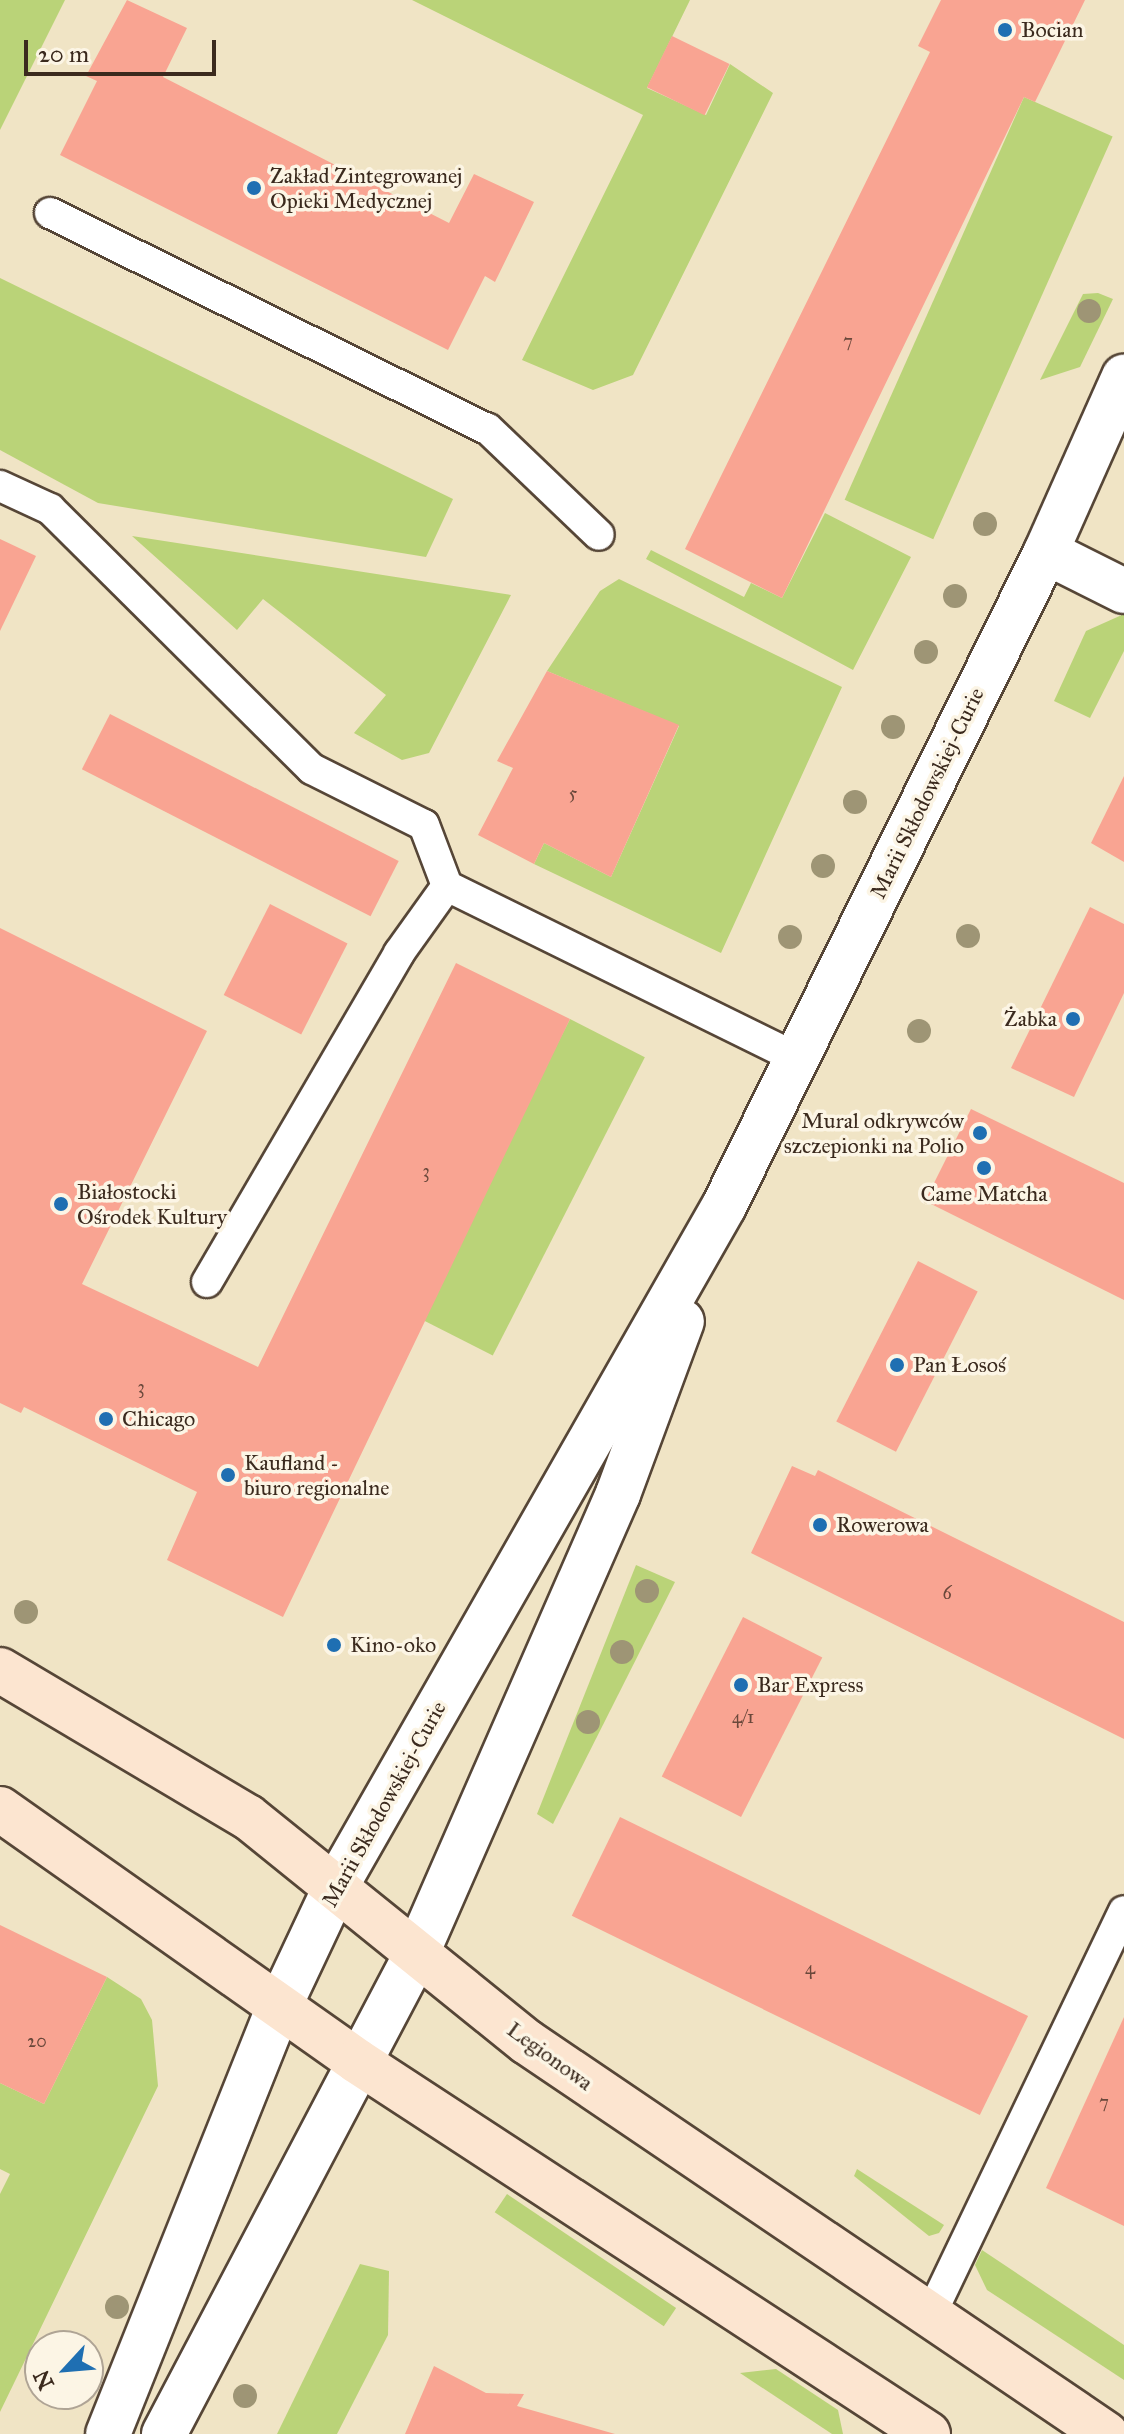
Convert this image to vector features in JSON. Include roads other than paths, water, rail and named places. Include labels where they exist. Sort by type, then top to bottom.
[{"type":"main road","name":"Legionowa","points":[[0,1670],[248,1817],[527,2042],[929,2318],[1106,2434]]},
{"type":"main road","points":[[0,1809],[357,2061],[928,2434]]},
{"type":"street","name":"Marii Skłodowskiej-Curie","points":[[108,2434],[280,2005],[336,1886],[724,1206],[1046,552],[1124,377]]},
{"type":"street","points":[[1046,552],[1124,591]]},
{"type":"street","name":"Marii Skłodowskiej-Curie","points":[[164,2434],[357,2061],[417,1953],[618,1494],[724,1206]]},
{"type":"lane","points":[[50,213],[488,429],[599,535]]},
{"type":"lane","points":[[0,486],[50,509],[312,769],[424,825],[447,886],[797,1058]]},
{"type":"lane","points":[[207,1282],[399,953],[447,886]]},
{"type":"lane","points":[[929,2318],[1124,1911]]},
{"type":"place","name":"Bocian","points":[[1005,30]]},
{"type":"place","name":"Zakład Zintegrowanej Opieki Medycznej","points":[[254,188]]},
{"type":"place","name":"Żabka","points":[[1073,1019]]},
{"type":"place","name":"Mural odkrywców szczepionki na Polio","points":[[980,1133]]},
{"type":"place","name":"Came Matcha","points":[[984,1168]]},
{"type":"place","name":"Białostocki Ośrodek Kultury","points":[[61,1204]]},
{"type":"place","name":"Pan Łosoś","points":[[897,1365]]},
{"type":"place","name":"Chicago","points":[[106,1419]]},
{"type":"place","name":"Kaufland - biuro regionalne","points":[[228,1475]]},
{"type":"place","name":"Rowerowa","points":[[820,1525]]},
{"type":"place","name":"Kino-oko","points":[[334,1645]]},
{"type":"place","name":"Bar Express","points":[[741,1685]]}]
